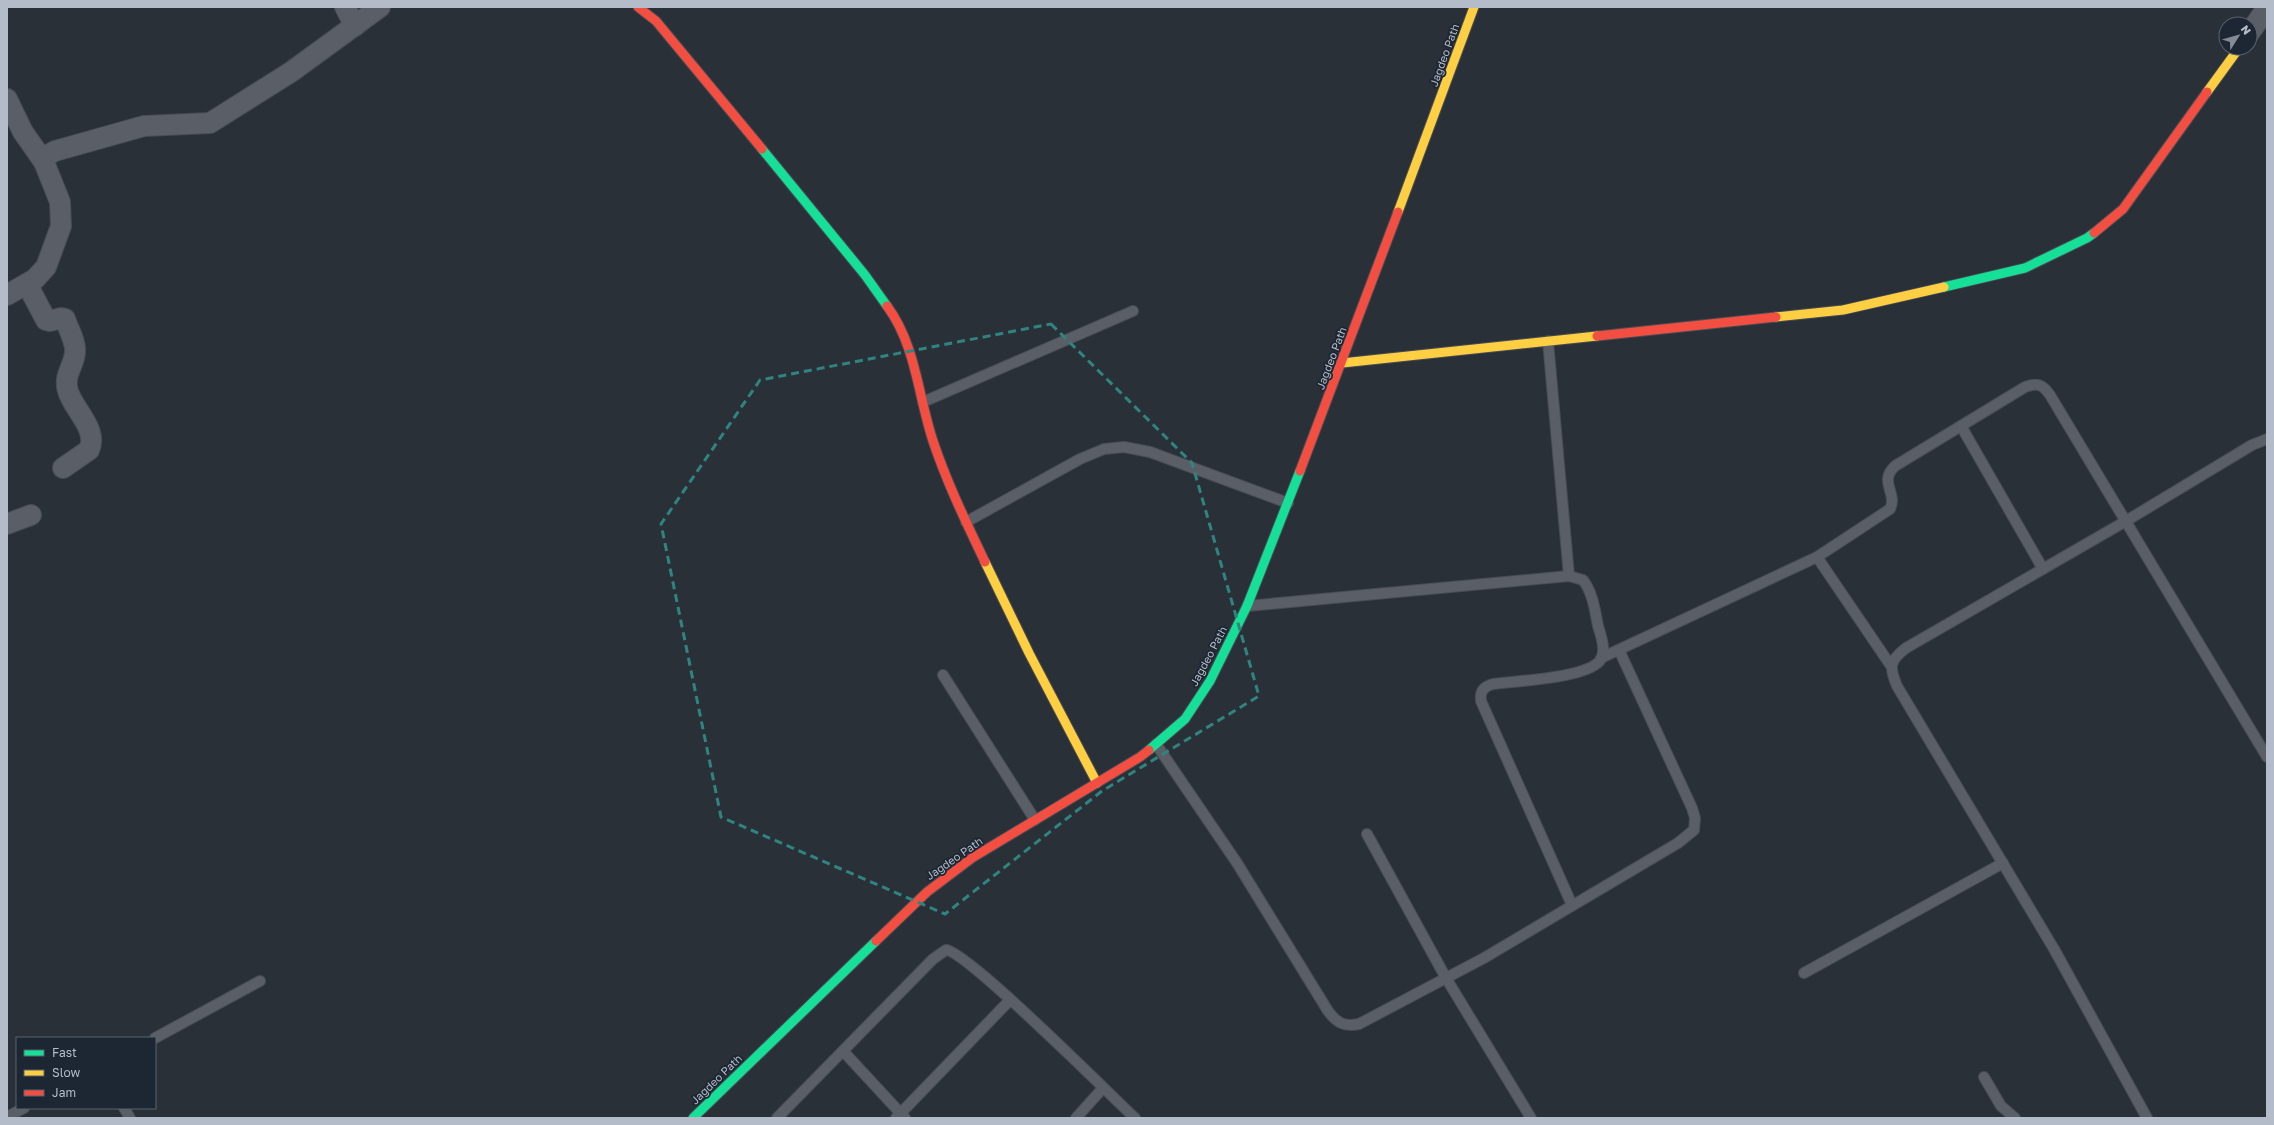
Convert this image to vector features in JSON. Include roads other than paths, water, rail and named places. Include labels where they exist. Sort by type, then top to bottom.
[{"type":"street","points":[[345,7],[355,26]]},
{"type":"street","points":[[44,162],[46,156],[55,150],[144,126],[210,124],[268,88],[380,7]]},
{"type":"street","points":[[638,7],[649,14],[661,27],[885,302],[899,322],[908,343],[943,471],[1029,653],[1097,783]]},
{"type":"street","name":"Jagdeo Path","points":[[693,1118],[927,892],[972,858],[1140,758],[1185,719],[1210,681],[1247,606],[1342,363],[1474,7]]},
{"type":"street","points":[[2258,21],[2267,8]]},
{"type":"street","points":[[1342,363],[1843,310],[2024,268],[2087,238],[2123,209],[2232,56]]},
{"type":"street","points":[[7,99],[23,132],[44,162],[62,210],[61,221],[46,267],[27,284],[7,295]]},
{"type":"street","points":[[27,284],[46,320],[50,321],[61,318],[64,319],[75,347],[74,356],[66,382],[72,403],[90,432],[91,445],[83,454],[63,468]]},
{"type":"street","points":[[7,524],[31,515]]},
{"type":"lane","points":[[923,402],[1133,311]]},
{"type":"lane","points":[[1548,341],[1569,576]]},
{"type":"lane","points":[[1572,905],[1481,701],[1480,695],[1485,687],[1493,684],[1584,671],[1592,668],[1601,658],[1817,557],[1890,509],[1892,500],[1887,478],[1889,471],[1895,466],[2032,384],[2042,385],[2050,395],[2267,757]]},
{"type":"lane","points":[[1961,426],[2043,569]]},
{"type":"lane","points":[[1891,666],[1894,659],[1906,648],[2126,521],[2252,445],[2267,439]]},
{"type":"lane","points":[[966,522],[1080,459],[1104,449],[1124,447],[1150,452],[1288,503]]},
{"type":"lane","points":[[1817,557],[1891,666],[1897,686],[2054,949],[2147,1118]]},
{"type":"lane","points":[[1247,606],[1569,576],[1583,580],[1591,594],[1602,641],[1601,658]]},
{"type":"lane","points":[[1156,744],[1237,863],[1328,1011],[1339,1023],[1351,1026],[1359,1024],[1484,958],[1678,843],[1690,834],[1696,825],[1692,808],[1619,650]]},
{"type":"lane","points":[[943,675],[1035,820]]},
{"type":"lane","points":[[1367,834],[1446,978],[1531,1118]]},
{"type":"lane","points":[[1804,972],[2003,864]]},
{"type":"lane","points":[[777,1118],[934,959],[946,950],[958,955],[1010,1000],[1135,1118]]},
{"type":"lane","points":[[156,1037],[260,981]]},
{"type":"lane","points":[[843,1051],[901,1116],[1010,1000]]},
{"type":"lane","points":[[1984,1077],[2001,1106],[2010,1117]]},
{"type":"lane","points":[[1076,1118],[1103,1088]]},
{"type":"lane","points":[[7,1117],[22,1109]]},
{"type":"lane","points":[[125,1109],[130,1118]]},
{"type":"lane","points":[[702,1110],[710,1118]]}]
